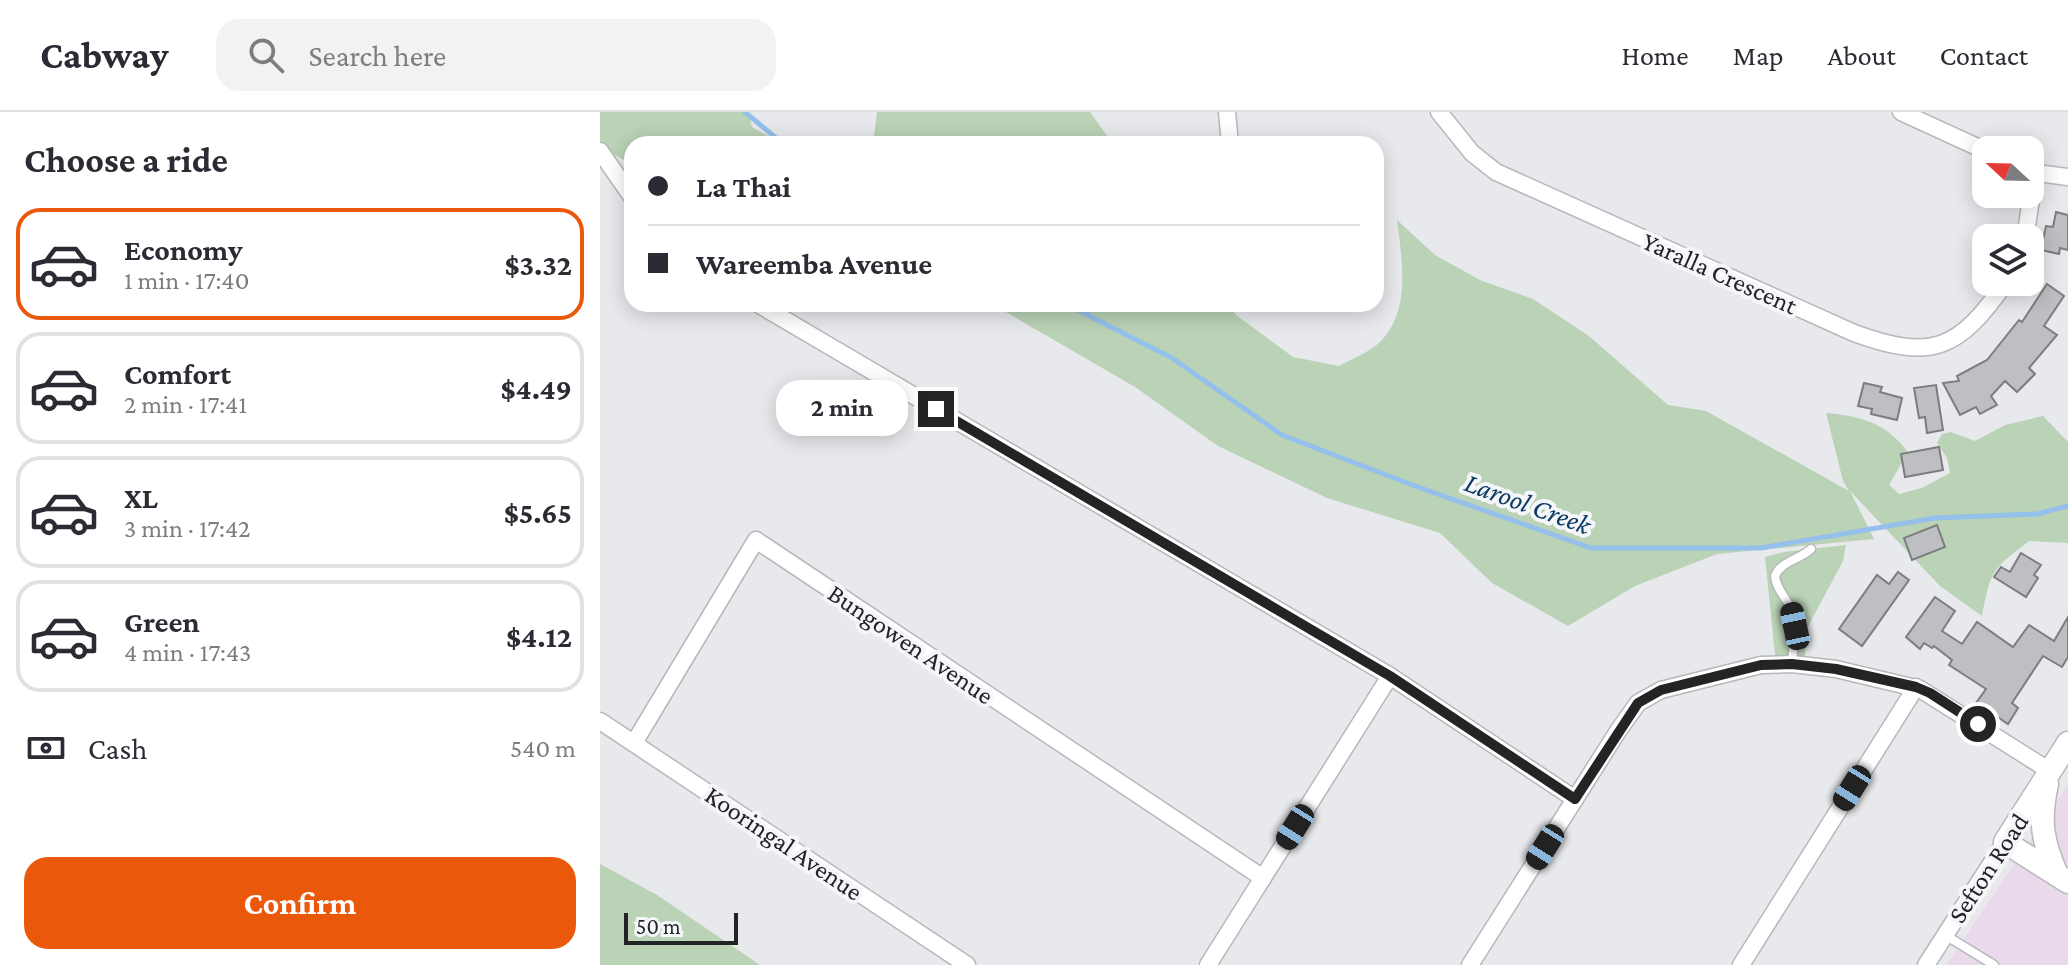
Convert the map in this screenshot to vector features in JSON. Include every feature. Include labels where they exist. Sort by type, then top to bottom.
[{"type":"street","points":[[1227,112],[1229,136]]},
{"type":"street","name":"Yaralla Crescent","points":[[1439,112],[1472,153],[1496,172],[1886,345],[1912,350],[1935,347],[1964,333],[1994,296]]},
{"type":"street","points":[[1901,112],[1972,145]]},
{"type":"street","points":[[600,151],[624,186]]},
{"type":"street","points":[[2044,174],[2068,177]]},
{"type":"street","points":[[772,312],[1390,676],[1575,799]]},
{"type":"street","name":"Bungowen Avenue","points":[[634,743],[756,540],[1263,878]]},
{"type":"street","points":[[1470,965],[1638,703],[1661,690],[1761,665],[1792,664],[1836,669],[1930,693],[2050,771]]},
{"type":"street","points":[[1208,965],[1390,676]]},
{"type":"street","points":[[1741,965],[1916,687]]},
{"type":"street","name":"Kooringal Avenue","points":[[600,721],[967,965]]},
{"type":"street","name":"Sefton Road","points":[[1926,965],[2068,743]]},
{"type":"street","name":"Sefton Road","points":[[2050,771],[2041,818],[2043,840],[2062,878]]},
{"type":"street","points":[[2005,842],[2062,878]]},
{"type":"lane","points":[[1792,664],[1795,626],[1791,609],[1775,583],[1775,576],[1784,564],[1797,560],[1811,549]]},
{"type":"lane","points":[[1945,935],[1994,965]]},
{"type":"shaded area","points":[[2068,784],[2068,965],[1946,965]]},
{"type":"green space","points":[[600,112],[749,112],[752,127],[768,136],[624,136],[624,160],[600,146]]},
{"type":"green space","points":[[877,112],[1090,112],[1107,136],[874,136]]},
{"type":"green space","points":[[1397,220],[1435,255],[1480,280],[1533,299],[1589,336],[1668,405],[1706,411],[1849,491],[1843,481],[1826,413],[1872,423],[1900,442],[1908,452],[1889,485],[1899,494],[1922,488],[1950,473],[1947,458],[1937,443],[1942,434],[1951,432],[1975,441],[2005,425],[2043,416],[2068,442],[2068,543],[2029,541],[2007,558],[1991,579],[1982,616],[1940,586],[1850,491],[1874,539],[1717,554],[1635,586],[1568,626],[1492,583],[1440,533],[1327,498],[1218,446],[1135,387],[1006,312],[1234,312],[1293,357],[1339,366],[1378,344],[1391,327],[1401,298],[1401,251]]},
{"type":"green space","points":[[1846,545],[1843,561],[1804,634],[1806,666],[1776,664],[1765,557]]},
{"type":"green space","points":[[600,864],[657,895],[760,965],[600,965]]},
{"type":"building","points":[[2056,212],[2068,215],[2068,250],[2060,248],[2059,254],[2044,251],[2046,226],[2053,227]]},
{"type":"building","points":[[2047,284],[2064,296],[2044,326],[2057,335],[2029,368],[2035,374],[2017,392],[2005,381],[1991,396],[1997,405],[1980,414],[1976,407],[1960,415],[1943,383],[1959,381],[1957,376],[1987,360],[2019,320],[2022,322],[2039,296],[2044,296]]},
{"type":"building","points":[[1864,383],[1882,387],[1880,392],[1902,398],[1897,420],[1871,414],[1872,409],[1858,406]]},
{"type":"building","points":[[1936,385],[1943,430],[1927,433],[1925,417],[1919,418],[1914,388]]},
{"type":"building","points":[[1939,447],[1943,470],[1905,477],[1901,454]]},
{"type":"building","points":[[1937,525],[1945,547],[1912,560],[1904,538]]},
{"type":"building","points":[[2021,553],[2041,565],[2034,575],[2038,578],[2026,597],[1994,577],[2001,567],[2010,572]]},
{"type":"building","points":[[1898,572],[1909,580],[1862,646],[1839,629],[1877,575],[1889,584]]},
{"type":"building","points":[[1935,597],[1955,611],[1942,631],[1962,644],[1977,622],[2013,647],[2029,625],[2054,641],[2068,617],[2068,657],[2062,667],[2043,656],[2012,703],[2018,708],[2008,724],[1999,718],[1995,723],[1979,713],[1983,707],[1976,703],[1986,689],[1949,665],[1952,660],[1934,646],[1932,648],[1924,643],[1920,649],[1906,637]]},
{"type":"waterway","name":"Larool Creek","points":[[745,112],[774,136]]},
{"type":"waterway","name":"Larool Creek","points":[[1082,312],[1172,358],[1282,435],[1591,548],[1761,548],[1935,518],[2037,514],[2068,506]]},
{"type":"route","points":[[936,409],[1390,676],[1575,799],[1638,703],[1661,690],[1761,665],[1792,664],[1836,669],[1894,681],[1930,693],[1978,724]]}]
